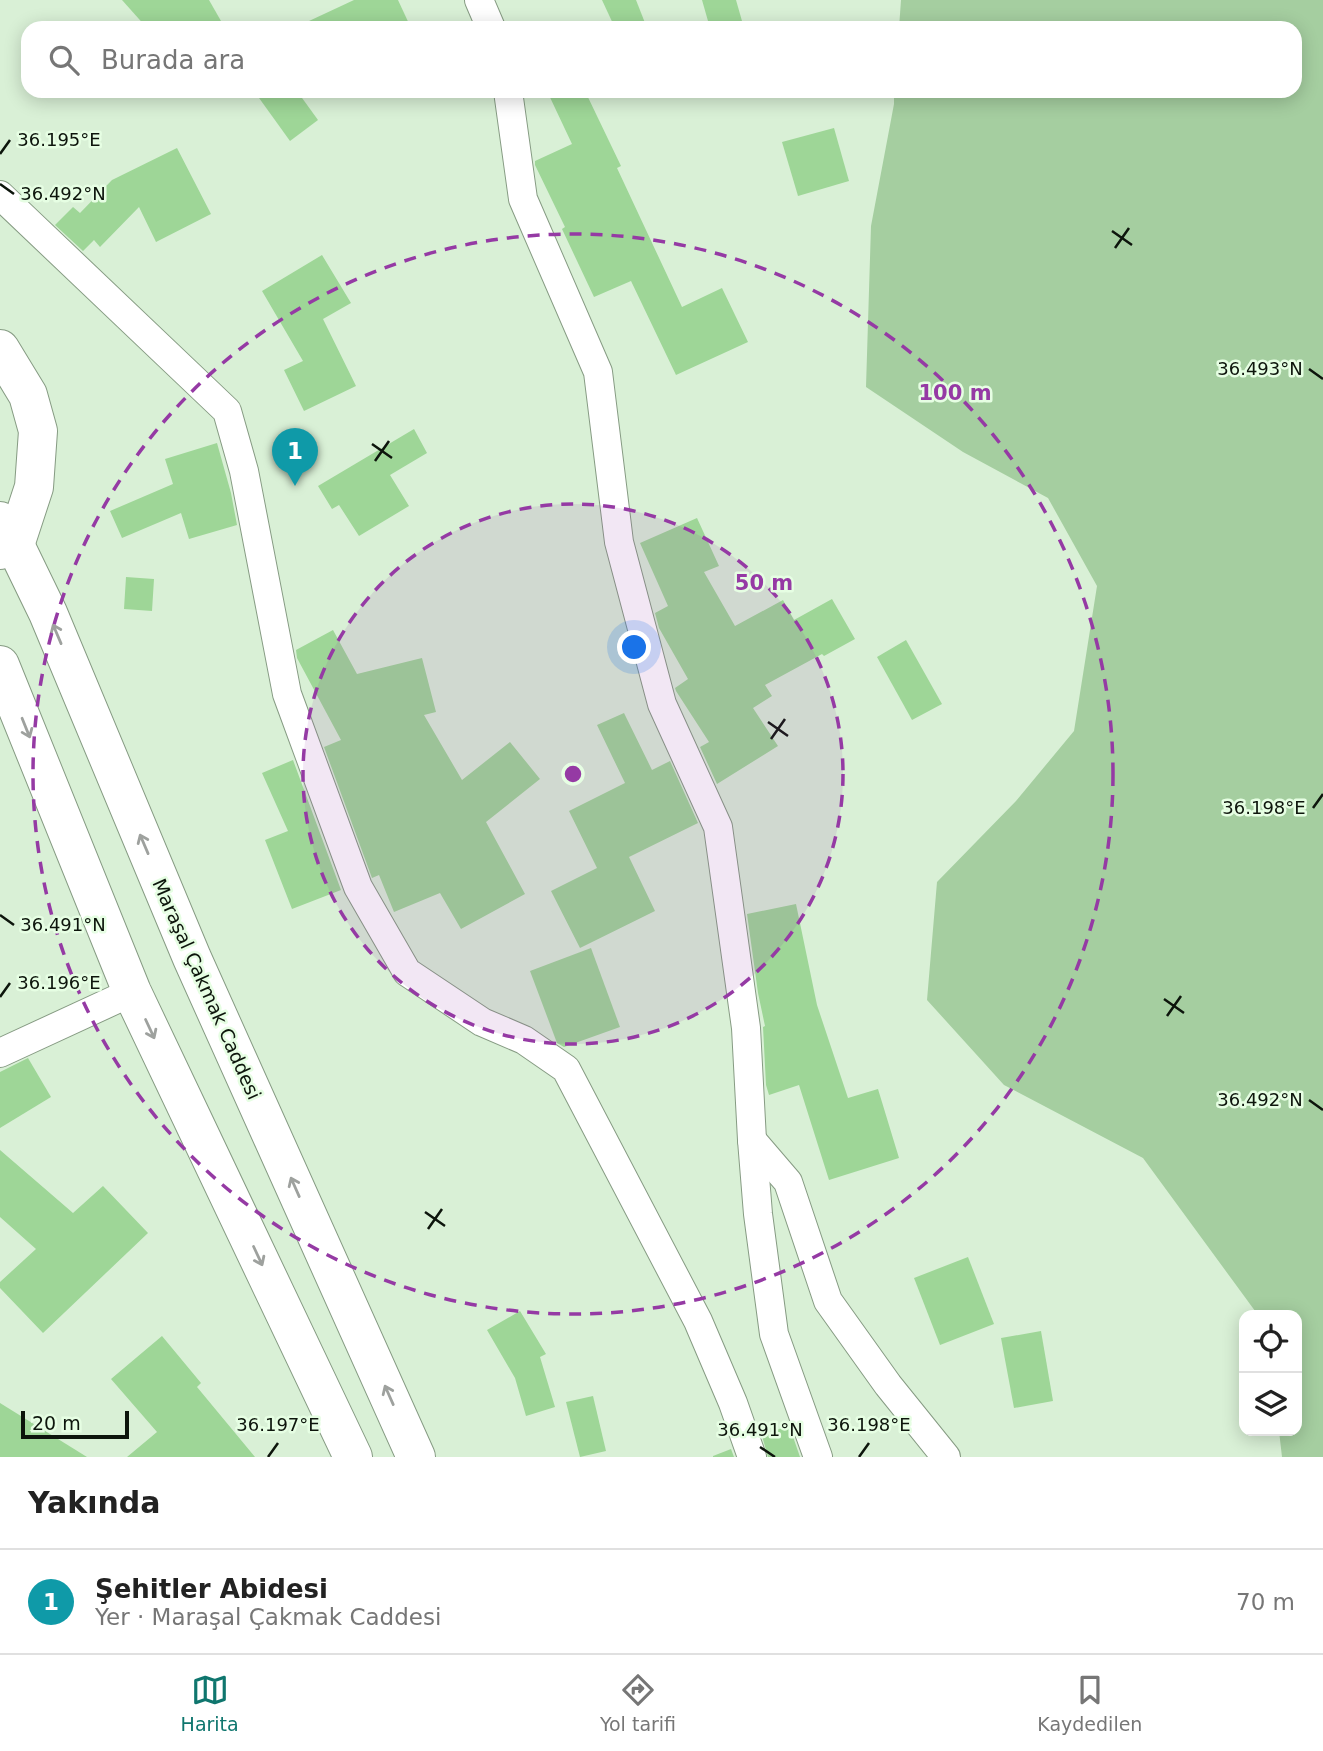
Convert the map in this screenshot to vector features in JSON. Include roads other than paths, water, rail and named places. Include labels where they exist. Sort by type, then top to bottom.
[{"type":"main road","points":[[0,349],[28,395],[38,431],[34,487],[5,539]]},
{"type":"main road","name":"Maraşal Çakmak Caddesi","points":[[5,539],[48,613],[192,958],[416,1457]]},
{"type":"main road","points":[[0,665],[132,992],[352,1457]]},
{"type":"street","points":[[479,0],[488,21]]},
{"type":"street","points":[[509,98],[523,199],[598,372],[619,542],[662,704],[718,827],[746,1028],[758,1214],[774,1334],[818,1457]]},
{"type":"street","points":[[0,195],[227,411],[244,471],[287,694],[358,887],[407,972],[482,1022],[524,1040],[566,1069],[698,1321],[752,1457]]},
{"type":"street","points":[[0,1053],[132,992]]},
{"type":"street","points":[[752,1140],[788,1182],[828,1301],[888,1385],[946,1457]]},
{"type":"place","name":"Şehitler Abidesi","points":[[295,486]]}]
